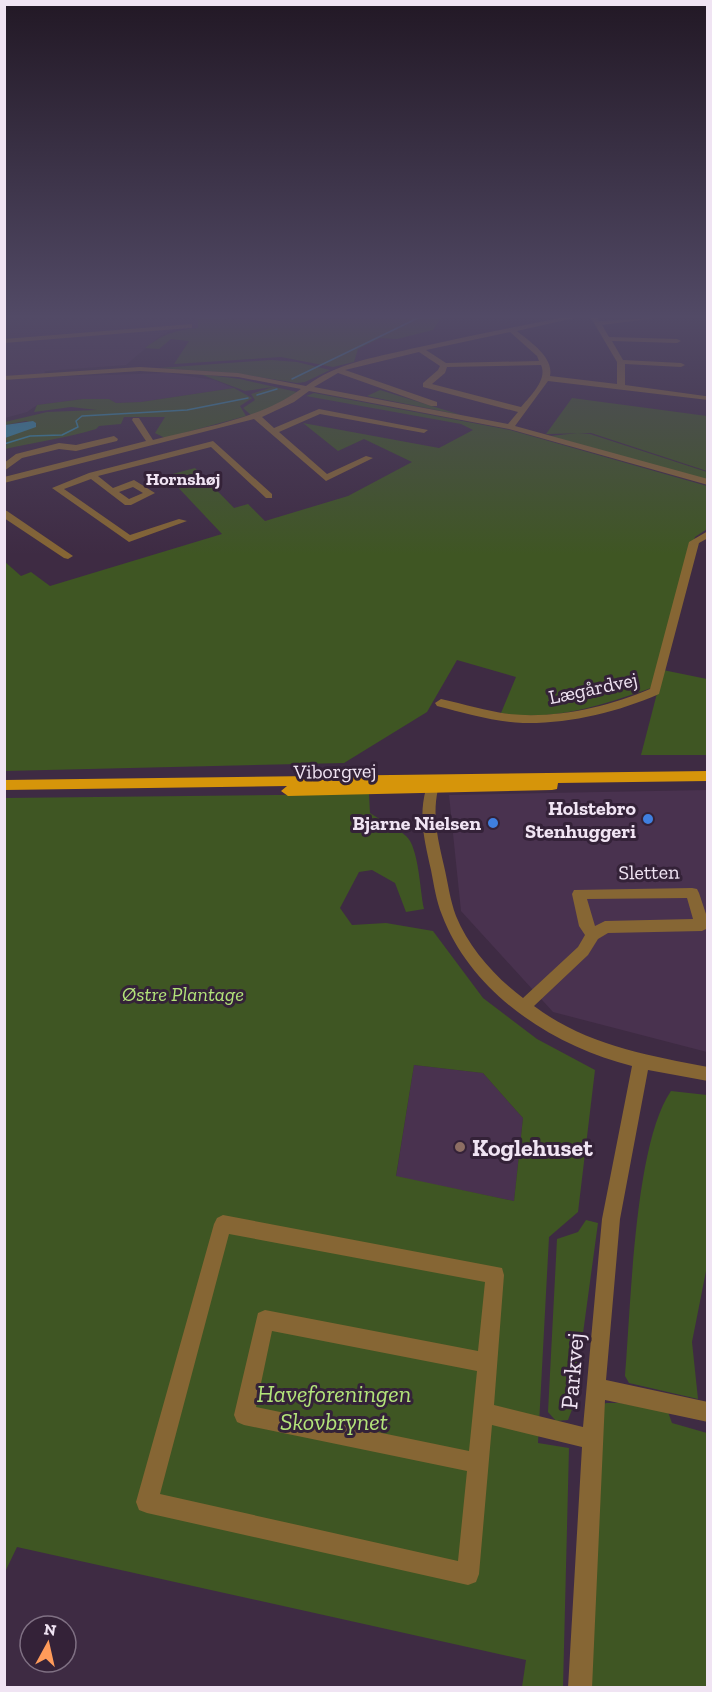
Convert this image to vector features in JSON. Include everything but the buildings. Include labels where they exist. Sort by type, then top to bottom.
[{"type":"main road","name":"Viborgvej","points":[[4,795],[525,776],[708,776]]},
{"type":"main road","points":[[294,786],[410,796],[525,776]]},
{"type":"main road","name":"Viborgvej","points":[[430,791],[523,787],[665,776]]},
{"type":"main road","name":"Viborgvej","points":[[4,785],[294,786]]},
{"type":"street","points":[[4,480],[256,416],[296,397]]},
{"type":"street","points":[[357,397],[511,426]]},
{"type":"street","points":[[411,397],[708,482]]},
{"type":"street","points":[[470,397],[521,411]]},
{"type":"street","points":[[511,426],[532,397]]},
{"type":"street","points":[[697,397],[705,398]]},
{"type":"street","points":[[274,431],[319,411],[424,430]]},
{"type":"street","points":[[256,416],[326,478],[369,458]]},
{"type":"street","points":[[136,420],[151,443]]},
{"type":"street","points":[[4,468],[19,456],[59,446],[76,448],[114,439]]},
{"type":"street","points":[[182,521],[129,538],[57,488],[92,475],[213,444],[269,496]]},
{"type":"street","points":[[133,447],[147,461]]},
{"type":"street","points":[[76,448],[85,460]]},
{"type":"street","points":[[92,475],[112,492]]},
{"type":"street","points":[[4,513],[68,556]]},
{"type":"street","name":"Lægårdvej","points":[[441,703],[512,719],[592,710],[642,698],[655,691],[694,542],[708,534]]},
{"type":"street","points":[[430,791],[430,842],[444,900],[465,946],[489,976],[523,1007],[562,1031],[597,1048],[641,1062],[708,1074]]},
{"type":"street","name":"Sletten","points":[[692,892],[702,925],[605,927],[593,935],[586,926],[579,894],[692,892]]},
{"type":"street","points":[[523,1007],[583,951],[593,935]]},
{"type":"street","name":"Parkvej","points":[[580,1688],[592,1440],[611,1219],[641,1062]]},
{"type":"street","points":[[223,1224],[495,1275],[483,1413],[468,1574],[147,1502],[223,1224]]},
{"type":"street","points":[[478,1463],[244,1414],[265,1320],[487,1363]]},
{"type":"street","points":[[596,1388],[708,1412]]},
{"type":"street","points":[[483,1413],[592,1440]]},
{"type":"shaded area","points":[[5,397],[174,397],[116,403],[109,399],[83,399],[37,405],[27,412],[5,418]]},
{"type":"shaded area","points":[[707,790],[707,1052],[553,1012],[461,911],[449,795]]},
{"type":"shaded area","name":"Koglehuset","points":[[414,1065],[483,1073],[523,1118],[514,1201],[396,1177]]},
{"type":"green space","points":[[174,397],[252,398],[240,406],[246,416],[165,438],[155,433],[165,417],[124,417],[121,424],[99,426],[96,429],[73,435],[5,449],[7,443],[5,438],[37,425],[26,421],[5,425],[5,422],[47,412],[97,410],[71,407],[34,412],[37,405],[83,399],[109,399],[116,403]]},
{"type":"green space","points":[[253,397],[290,397],[276,406],[251,415],[243,408],[255,400]]},
{"type":"green space","points":[[311,397],[335,397],[510,430],[707,486],[707,529],[695,537],[651,688],[596,706],[558,714],[538,716],[501,713],[516,677],[457,660],[427,712],[344,763],[5,771],[4,561],[21,576],[31,572],[50,586],[222,534],[165,476],[195,468],[234,508],[248,504],[265,521],[348,496],[412,462],[364,439],[338,451],[303,423],[439,448],[473,430],[461,424]]},
{"type":"green space","points":[[372,397],[403,397],[461,415]]},
{"type":"green space","points":[[572,398],[707,416],[707,471],[591,433],[546,434]]},
{"type":"green space","points":[[590,434],[707,472],[707,480],[550,436]]},
{"type":"green space","points":[[663,670],[707,679],[707,755],[641,755]]},
{"type":"green space","points":[[369,794],[370,813],[406,836],[414,850],[424,909],[406,912],[395,883],[372,870],[359,872],[340,908],[352,925],[386,923],[433,931],[483,998],[537,1039],[595,1070],[578,1212],[549,1237],[538,1443],[569,1448],[563,1687],[522,1687],[526,1660],[17,1547],[5,1572],[5,798]],"holes":[[[414,1065],[483,1073],[523,1118],[514,1201],[396,1176]]]},
{"type":"green space","points":[[671,1091],[707,1095],[707,1266],[692,1342],[698,1399],[629,1383],[625,1376],[632,1269],[642,1186],[649,1148],[659,1116]]},
{"type":"green space","points":[[586,1220],[598,1223],[573,1407],[568,1420],[556,1421],[548,1412],[557,1239],[578,1232]]},
{"type":"green space","points":[[606,1403],[620,1403],[668,1412],[672,1423],[707,1433],[707,1687],[590,1688],[600,1407]]},
{"type":"water","points":[[33,421],[36,427],[5,438],[5,425]]},
{"type":"waterway","points":[[4,444],[30,436],[62,435],[78,427],[76,421],[82,416],[187,410],[248,398]]},
{"type":"place","name":"Holstebro Stenhuggeri","points":[[648,819]]},
{"type":"place","name":"Bjarne Nielsen","points":[[493,823]]},
{"type":"place","name":"Koglehuset","points":[[460,1147]]},
{"type":"district","name":"Hornshøj","points":[[183,479]]},
{"type":"park label","name":"Østre Plantage","points":[[183,994]]},
{"type":"park label","name":"Haveforeningen Skovbrynet","points":[[334,1407]]}]
